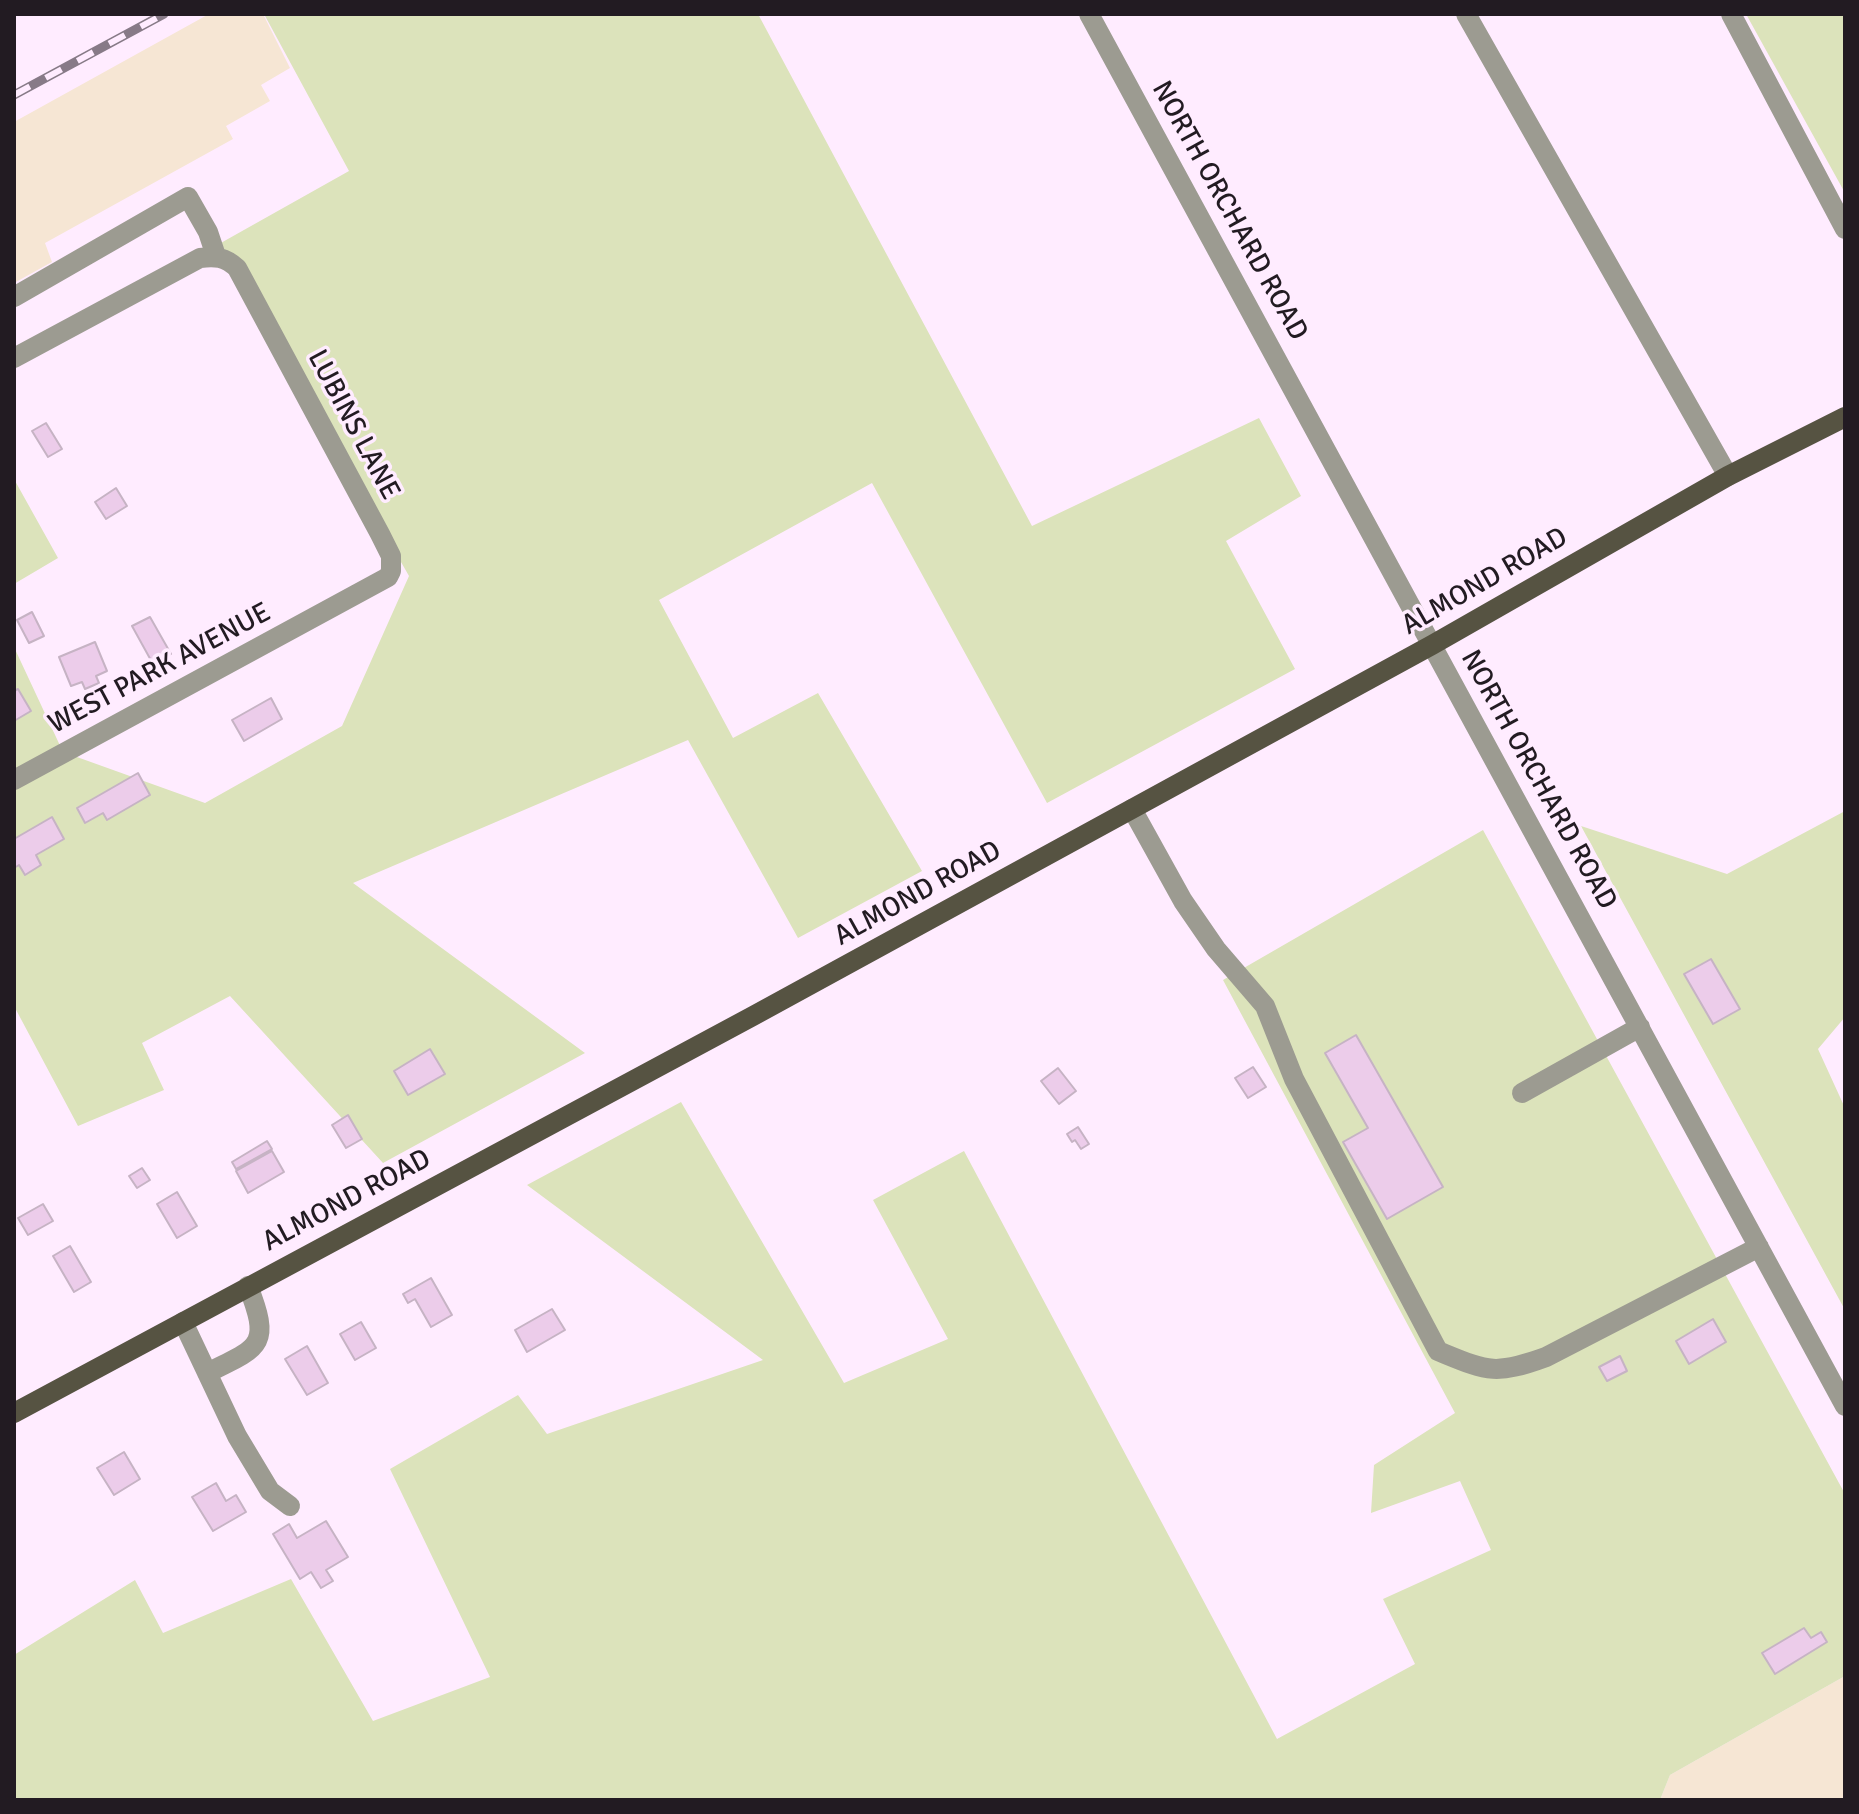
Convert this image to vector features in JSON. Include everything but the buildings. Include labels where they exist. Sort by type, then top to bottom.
[{"type":"main road","name":"ALMOND ROAD","points":[[14,1413],[1432,645],[1728,476],[1845,417]]},
{"type":"street","name":"NORTH ORCHARD ROAD","points":[[1089,14],[1845,1406]]},
{"type":"street","points":[[1466,14],[1728,476]]},
{"type":"street","points":[[1731,14],[1845,229]]},
{"type":"street","points":[[14,297],[188,197],[208,232],[216,256],[200,258],[184,265],[14,358]]},
{"type":"street","name":"LUBINS LANE","points":[[216,256],[228,260],[237,268],[391,556],[388,577],[332,607]]},
{"type":"street","name":"WEST PARK AVENUE","points":[[14,780],[332,607]]},
{"type":"street","points":[[1132,809],[1183,901],[1216,949],[1265,1006],[1294,1079],[1438,1351],[1483,1369],[1514,1368],[1546,1357],[1759,1247]]},
{"type":"street","points":[[1522,1093],[1640,1027]]},
{"type":"street","points":[[207,1373],[237,1359],[260,1339],[261,1320],[248,1286]]},
{"type":"street","points":[[183,1322],[237,1436],[270,1491],[290,1506]]},
{"type":"shaded area","points":[[209,14],[263,14],[290,68],[261,85],[270,101],[226,126],[233,139],[45,243],[52,262],[14,283],[14,122]]},
{"type":"shaded area","points":[[1845,1676],[1845,1800],[1660,1800],[1670,1775]]},
{"type":"green space","points":[[264,14],[758,14],[1032,526],[1259,418],[1301,496],[1226,541],[1295,669],[1047,803],[872,483],[659,600],[733,738],[818,693],[922,871],[798,938],[688,740],[353,883],[585,1053],[383,1163],[230,996],[142,1043],[164,1090],[78,1126],[14,1006],[14,647],[63,752],[205,803],[342,726],[409,576],[219,244],[349,171]]},
{"type":"green space","points":[[1746,14],[1845,14],[1845,193]]},
{"type":"green space","points":[[14,479],[58,558],[14,584]]},
{"type":"green space","points":[[1845,811],[1845,1017],[1818,1049],[1845,1108],[1845,1310],[1581,826],[1727,874]]},
{"type":"green space","points":[[1483,830],[1845,1494],[1845,1676],[1670,1775],[1660,1800],[14,1800],[14,1655],[135,1580],[163,1633],[291,1579],[373,1721],[490,1677],[390,1469],[518,1395],[547,1434],[763,1360],[527,1185],[681,1102],[844,1383],[948,1339],[873,1200],[964,1151],[1277,1739],[1415,1664],[1383,1599],[1491,1550],[1460,1481],[1371,1513],[1374,1465],[1455,1413],[1223,980]]},
{"type":"railway","points":[[14,95],[164,14]]}]
